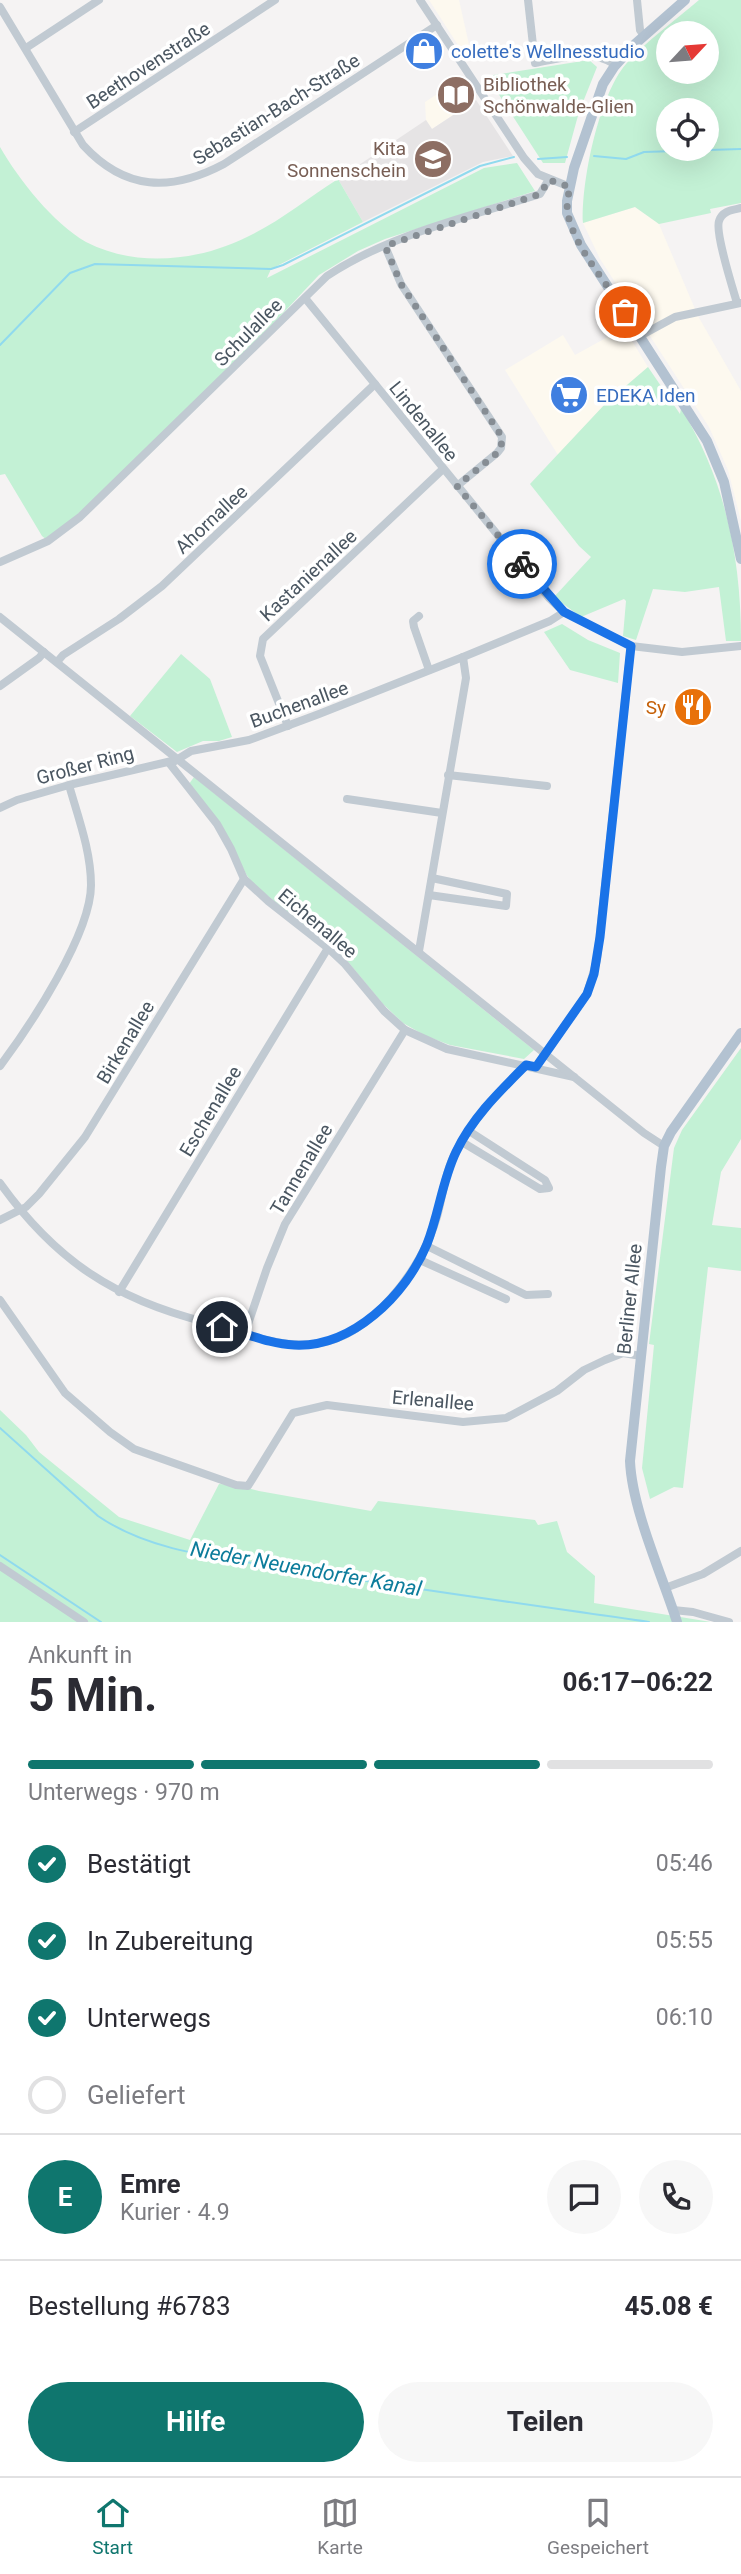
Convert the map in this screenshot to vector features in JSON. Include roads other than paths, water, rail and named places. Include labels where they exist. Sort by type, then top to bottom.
[{"type":"main road","points":[[685,0],[644,36],[616,65],[603,84],[570,187],[567,213],[581,246],[695,422],[716,461],[734,522],[741,559]]},
{"type":"main road","name":"Berliner Allee","points":[[677,1622],[631,1476],[631,1448],[664,1146],[685,1110],[741,1033]]},
{"type":"street","points":[[26,48],[99,0]]},
{"type":"street","name":"Beethovenstraße","points":[[74,131],[275,0]]},
{"type":"street","points":[[420,0],[533,170],[549,180],[570,187]]},
{"type":"street","points":[[528,0],[535,63],[570,56],[595,55],[616,65]]},
{"type":"street","points":[[637,0],[640,30],[644,36]]},
{"type":"street","name":"Sebastian-Bach-Straße","points":[[0,7],[74,131],[94,156],[128,178],[156,183],[192,179],[224,164],[436,25]]},
{"type":"street","name":"Schulallee","points":[[0,562],[48,541],[80,517],[305,298],[339,269],[385,246],[540,194],[549,180]]},
{"type":"street","points":[[640,335],[675,317],[739,303],[718,226],[723,214],[728,210],[741,208]]},
{"type":"street","points":[[385,246],[401,284],[502,437],[501,448],[497,453],[457,486]]},
{"type":"street","name":"Lindenallee","points":[[305,298],[549,598],[564,612],[631,646],[682,652],[741,646]]},
{"type":"street","name":"Ahornallee","points":[[57,662],[162,586],[375,384]]},
{"type":"street","name":"Kastanienallee","points":[[288,726],[260,656],[263,639],[443,469]]},
{"type":"street","name":"Buchenallee","points":[[179,760],[191,751],[234,744],[288,726],[463,657],[550,621],[564,612]]},
{"type":"street","points":[[419,616],[413,621],[414,627],[429,670]]},
{"type":"street","name":"Eichenallee","points":[[0,617],[644,1133],[664,1146]]},
{"type":"street","points":[[536,1067],[587,994],[597,960],[631,646]]},
{"type":"street","points":[[0,686],[44,652]]},
{"type":"street","points":[[419,951],[466,678],[463,657]]},
{"type":"street","name":"Eichenallee","points":[[179,760],[170,764],[217,824],[244,879],[344,963],[384,1012],[405,1030],[447,1049],[574,1077]]},
{"type":"street","name":"Großer Ring","points":[[0,808],[17,800],[69,785],[179,760]]},
{"type":"street","points":[[448,775],[547,786]]},
{"type":"street","points":[[0,1066],[70,955],[87,912],[91,884],[88,857],[69,785]]},
{"type":"street","points":[[347,799],[442,813]]},
{"type":"street","points":[[429,895],[506,906],[507,894],[432,878]]},
{"type":"street","name":"Birkenallee","points":[[0,1220],[19,1210],[39,1194],[85,1137],[244,879]]},
{"type":"street","name":"Eschenallee","points":[[119,1292],[328,948]]},
{"type":"street","name":"Tannenallee","points":[[245,1333],[285,1224],[405,1030]]},
{"type":"street","points":[[0,1183],[19,1210],[55,1248],[119,1292],[174,1314],[273,1342],[313,1345],[342,1336],[359,1326],[399,1290],[427,1246],[446,1179],[462,1142],[488,1104],[526,1065]]},
{"type":"street","points":[[462,1142],[543,1191],[549,1188],[545,1180],[469,1131]]},
{"type":"street","points":[[427,1246],[526,1295],[548,1294]]},
{"type":"street","points":[[420,1260],[506,1298]]},
{"type":"street","name":"Erlenallee","points":[[0,1300],[65,1393],[121,1440],[134,1449],[236,1485],[248,1486],[293,1413],[327,1405],[463,1422],[506,1418],[557,1391],[584,1370],[605,1360],[623,1353],[641,1356]]},
{"type":"street","points":[[665,1588],[703,1574],[741,1551]]},
{"type":"street","points":[[0,1566],[84,1622]]},
{"type":"street","points":[[673,1610],[693,1612],[729,1622]]},
{"type":"waterway","points":[[594,156],[626,159],[644,152],[741,149]]},
{"type":"waterway","points":[[0,345],[70,273],[95,264],[271,269],[480,166],[514,157]]},
{"type":"waterway","points":[[538,159],[567,157]]},
{"type":"waterway","name":"Nieder Neuendorfer Kanal","points":[[0,1428],[98,1516],[120,1529],[168,1547],[340,1577],[649,1622]]},
{"type":"waterway","points":[[0,1555],[101,1622]]},
{"type":"place","name":"colette's Wellnesstudio","points":[[424,51]]},
{"type":"place","name":"Bibliothek Schönwalde-Glien","points":[[456,95]]},
{"type":"place","name":"Kita Sonnenschein","points":[[433,159]]},
{"type":"place","name":"EDEKA Iden","points":[[569,395]]},
{"type":"place","name":"Sy","points":[[693,707]]}]
